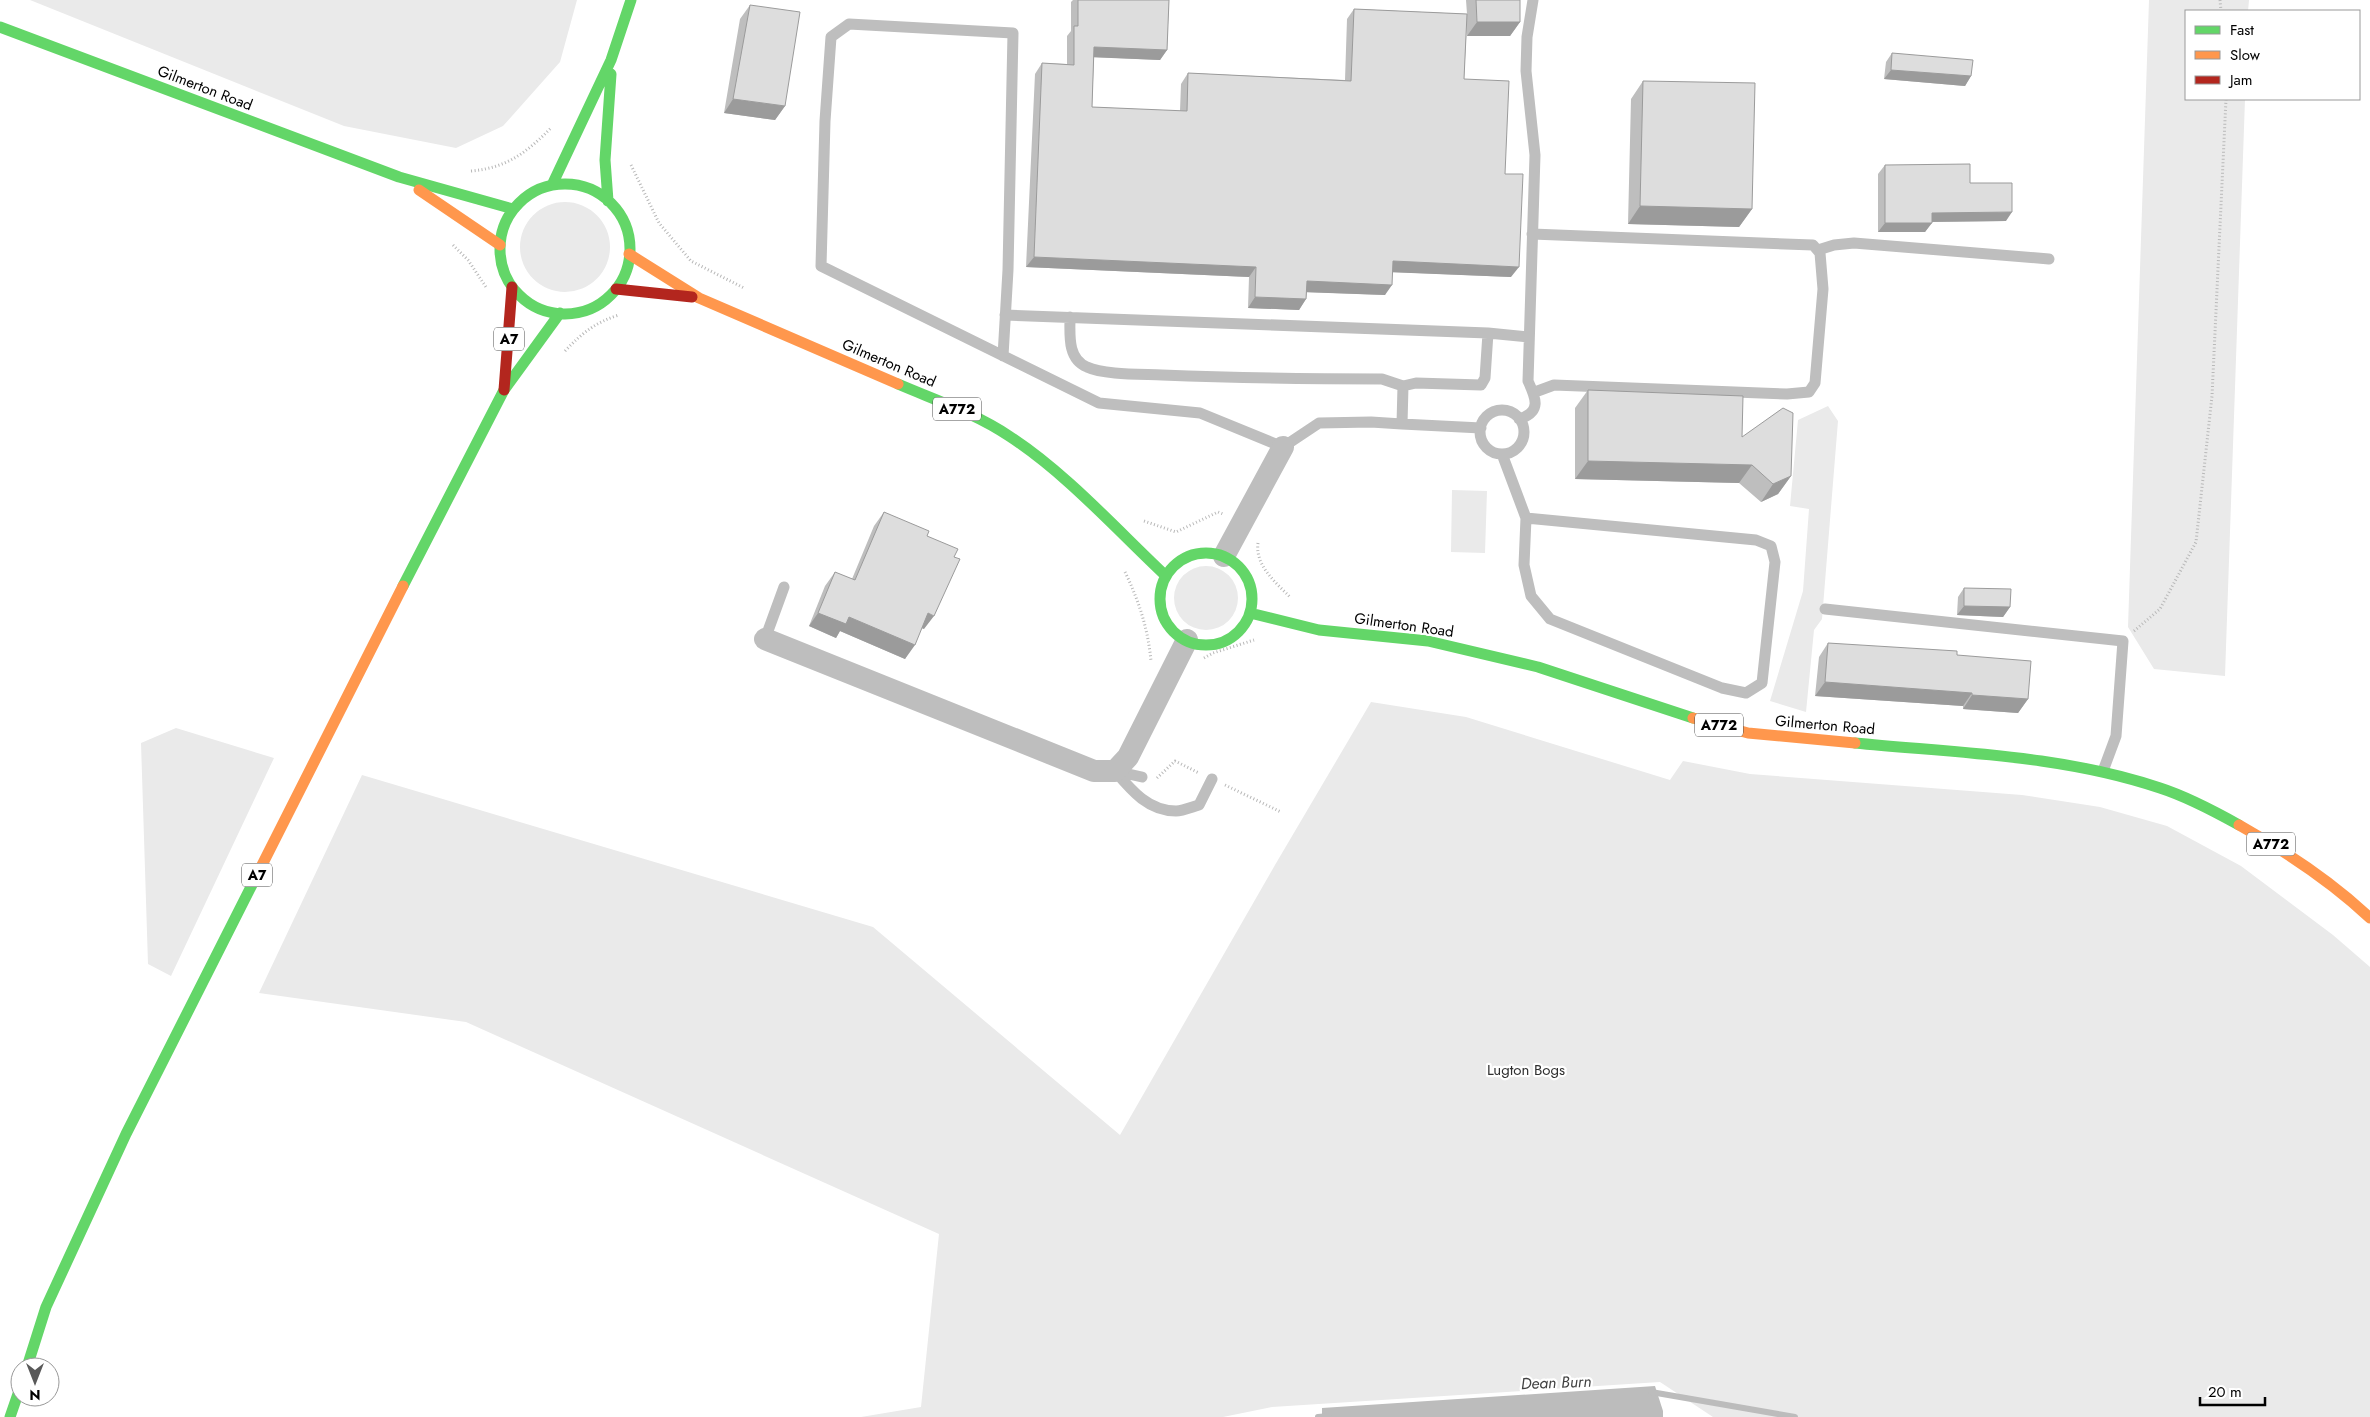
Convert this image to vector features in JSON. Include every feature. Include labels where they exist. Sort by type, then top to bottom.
[{"type":"main road","points":[[552,185],[612,60],[631,0]]},
{"type":"main road","name":"Gilmerton Road","points":[[0,27],[399,177],[513,210]]},
{"type":"main road","points":[[608,201],[605,160],[612,60]]},
{"type":"main road","name":"Gilmerton Road","points":[[399,177],[500,245]]},
{"type":"main road","points":[[567,184],[596,190],[618,212],[625,225],[629,240],[629,254],[625,272],[616,289],[591,308],[576,313],[543,310],[525,301],[512,286],[502,267],[500,245],[504,226],[513,210],[530,194],[552,185],[567,184]]},
{"type":"main road","name":"Gilmerton Road","points":[[629,254],[699,298],[973,416],[1008,435],[1045,462],[1166,576]]},
{"type":"main road","name":"A7","points":[[504,390],[512,286]]},
{"type":"main road","name":"Gilmerton Road","points":[[616,289],[699,298]]},
{"type":"main road","name":"A7","points":[[30,1357],[46,1307],[126,1134],[504,390],[560,313]]},
{"type":"main road","points":[[1211,553],[1224,556],[1244,574],[1251,593],[1250,613],[1243,626],[1237,632],[1217,644],[1202,645],[1186,640],[1174,632],[1165,620],[1160,605],[1161,590],[1166,576],[1174,566],[1185,558],[1211,553]]},
{"type":"main road","name":"Gilmerton Road","points":[[1250,613],[1319,630],[1428,641],[1538,667],[1685,716],[1748,733],[2020,759],[2103,771],[2162,788],[2214,811],[2265,840],[2352,901],[2370,918]]},
{"type":"street","points":[[1224,556],[1283,448]]},
{"type":"street","points":[[765,639],[1094,771],[1115,771],[1128,757],[1186,640]]},
{"type":"lane","points":[[1519,419],[1529,416],[1534,410],[1536,400],[1528,381],[1535,154],[1526,71],[1527,37],[1533,0]]},
{"type":"lane","points":[[1003,356],[1013,114],[1013,33],[849,24],[831,37],[825,121],[821,266],[1003,356],[1099,403],[1200,414],[1283,448],[1319,423],[1371,422],[1481,428]]},
{"type":"lane","points":[[1532,234],[1813,245],[1820,252],[1823,289],[1815,384],[1809,392],[1794,394],[1554,385],[1536,392],[1534,395]]},
{"type":"lane","points":[[1818,250],[1834,245],[1854,243],[2049,259]]},
{"type":"lane","points":[[1005,315],[1488,333],[1529,337]]},
{"type":"lane","points":[[1070,317],[1070,345],[1075,357],[1086,367],[1122,373],[1178,376],[1382,380],[1403,386],[1416,383],[1481,385],[1485,378],[1488,333]]},
{"type":"lane","points":[[1402,424],[1403,386]]},
{"type":"lane","points":[[1501,411],[1508,411],[1519,419],[1524,432],[1520,445],[1515,450],[1502,454],[1490,451],[1485,446],[1480,434],[1481,428],[1488,416],[1501,411]]},
{"type":"lane","points":[[1502,454],[1526,518],[1524,565],[1531,596],[1550,618],[1722,688],[1746,693],[1762,683],[1775,562],[1771,546],[1756,540],[1526,518]]},
{"type":"lane","points":[[765,639],[784,587]]},
{"type":"lane","points":[[1825,609],[2123,641],[2116,736],[2103,771]]},
{"type":"lane","points":[[1115,771],[1142,777]]},
{"type":"lane","points":[[1115,771],[1136,795],[1154,807],[1176,811],[1198,805],[1212,779]]},
{"type":"path","points":[[2123,641],[2160,609],[2196,542],[2212,396],[2226,100]]},
{"type":"path","points":[[448,240],[468,260],[486,286],[487,296]]},
{"type":"path","points":[[534,348],[560,357],[576,339],[600,321],[625,313]]},
{"type":"path","points":[[1122,565],[1137,596],[1149,635],[1151,663],[1182,676],[1187,667],[1213,653],[1256,640]]},
{"type":"green space","points":[[30,0],[577,0],[560,62],[503,126],[456,148],[344,126]]},
{"type":"green space","points":[[2149,0],[2249,0],[2248,10],[2185,10],[2185,100],[2245,100],[2225,676],[2154,669],[2128,627]]},
{"type":"green space","points":[[565,202],[582,205],[597,215],[607,230],[610,247],[607,264],[597,279],[582,289],[565,292],[548,289],[533,279],[523,264],[520,247],[523,230],[533,215],[548,205]]},
{"type":"green space","points":[[1828,406],[1838,421],[1822,619],[1814,630],[1806,712],[1770,701],[1803,591],[1809,509],[1790,506],[1798,420]]},
{"type":"green space","points":[[1452,490],[1487,491],[1485,553],[1451,552]]},
{"type":"green space","points":[[1206,566],[1224,572],[1232,580],[1238,598],[1232,616],[1224,624],[1206,630],[1188,624],[1180,616],[1174,598],[1180,580],[1188,572]]},
{"type":"green space","name":"Lugton Bogs","points":[[1371,702],[1466,717],[1670,780],[1683,761],[1750,774],[2022,795],[2100,807],[2167,826],[2241,866],[2333,935],[2370,967],[2370,1417],[1713,1417],[1660,1382],[1272,1407],[1223,1417],[861,1417],[921,1407],[939,1234],[466,1022],[259,993],[362,775],[873,927],[1120,1135]]},
{"type":"green space","points":[[176,728],[274,758],[171,976],[148,964],[141,743]]},
{"type":"shaded area","points":[[1655,1386],[1663,1417],[1322,1417],[1322,1408]]},
{"type":"building","points":[[1078,0],[1169,0],[1167,50],[1094,47],[1092,107],[1187,111],[1188,73],[1351,81],[1354,9],[1467,14],[1464,79],[1509,81],[1505,174],[1523,174],[1519,267],[1393,261],[1392,285],[1307,281],[1306,299],[1255,297],[1256,267],[1034,257],[1042,63],[1074,65],[1074,26],[1078,26]]},
{"type":"building","points":[[1476,0],[1520,0],[1520,22],[1477,22]]},
{"type":"building","points":[[750,5],[800,12],[785,106],[733,99]]},
{"type":"building","points":[[1892,53],[1973,60],[1971,76],[1891,70]]},
{"type":"building","points":[[1643,81],[1755,83],[1752,209],[1640,206]]},
{"type":"building","points":[[1970,164],[1970,183],[2012,183],[2012,212],[1932,213],[1932,223],[1885,223],[1885,165]]},
{"type":"building","points":[[1588,390],[1743,396],[1742,437],[1783,408],[1793,413],[1791,476],[1773,484],[1752,465],[1588,461]]},
{"type":"building","points":[[884,512],[929,531],[927,536],[958,549],[954,557],[960,559],[934,616],[928,613],[915,645],[849,617],[846,624],[818,613],[835,572],[855,580]]},
{"type":"building","points":[[1964,588],[2011,589],[2010,607],[1964,606]]},
{"type":"building","points":[[1828,643],[1957,651],[1957,655],[2031,661],[2028,699],[1825,682]]},
{"type":"waterway","name":"Dean Burn","points":[[1651,1392],[1795,1417]]},
{"type":"waterway","name":"Dean Burn","points":[[1318,1417],[1329,1416]]},
{"type":"traffic: fast","points":[[552,185],[611,60],[631,0]]},
{"type":"traffic: fast","points":[[0,27],[399,177],[513,209]]},
{"type":"traffic: fast","points":[[608,201],[605,160],[611,74]]},
{"type":"traffic: fast","points":[[565,184],[590,189],[611,203],[625,224],[630,249],[625,274],[611,295],[590,309],[565,314],[540,309],[519,295],[505,274],[500,249],[505,224],[519,203],[540,189],[565,184]]},
{"type":"traffic: fast","points":[[403,586],[504,390],[560,313]]},
{"type":"traffic: fast","points":[[898,384],[983,420],[1030,451],[1071,484],[1166,576]]},
{"type":"traffic: fast","points":[[1206,553],[1223,557],[1238,567],[1248,582],[1252,599],[1248,616],[1238,631],[1223,641],[1206,645],[1189,641],[1174,631],[1164,616],[1160,599],[1164,582],[1174,567],[1189,557],[1206,553]]},
{"type":"traffic: fast","points":[[1250,613],[1319,630],[1428,641],[1538,667],[1693,718]]},
{"type":"traffic: fast","points":[[1855,743],[2009,757],[2086,768],[2123,777],[2170,792],[2201,805],[2239,825]]},
{"type":"traffic: fast","points":[[30,1357],[46,1307],[126,1134],[259,871]]},
{"type":"traffic: fast","points":[[10,1417],[13,1407]]},
{"type":"traffic: slow","points":[[419,190],[500,245]]},
{"type":"traffic: slow","points":[[629,254],[699,298],[898,384]]},
{"type":"traffic: slow","points":[[259,871],[403,586]]},
{"type":"traffic: slow","points":[[1693,718],[1748,733],[1855,743]]},
{"type":"traffic: slow","points":[[2239,825],[2274,845],[2308,868],[2370,918]]},
{"type":"traffic: jam","points":[[504,390],[512,287]]},
{"type":"traffic: jam","points":[[616,289],[692,297]]}]
